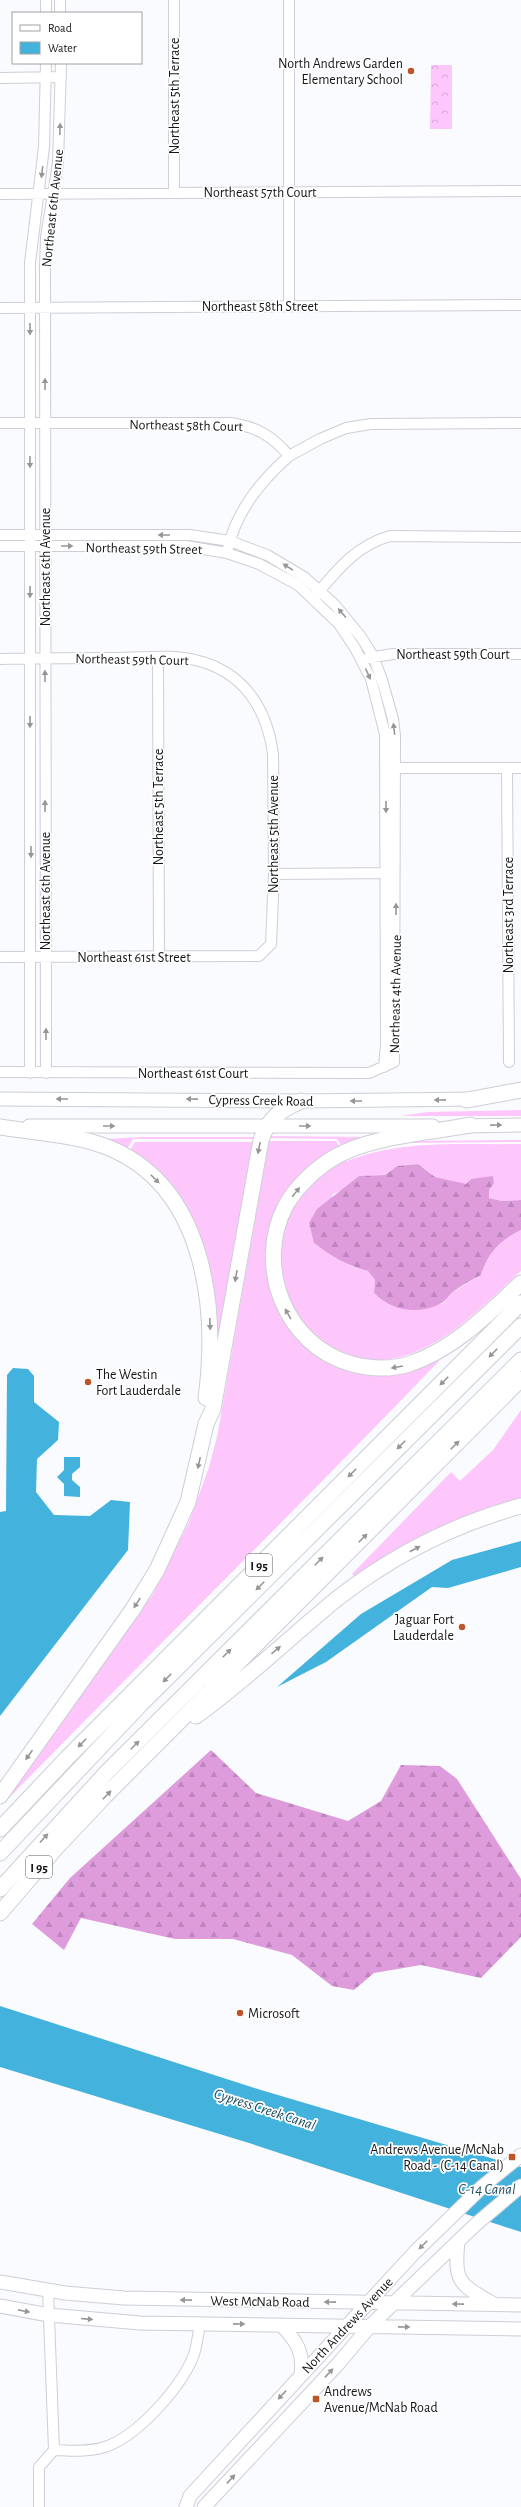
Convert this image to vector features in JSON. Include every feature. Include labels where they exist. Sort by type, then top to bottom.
[{"type":"highway","points":[[467,1100],[521,1090]]},
{"type":"highway","points":[[0,1796],[129,1614],[157,1570],[188,1502],[206,1424],[213,1409],[259,1150],[266,1126],[276,1114],[301,1101]]},
{"type":"highway","points":[[470,1125],[369,1142],[344,1152],[314,1172],[295,1192],[286,1205],[277,1229],[273,1253],[276,1286],[294,1323],[315,1346],[349,1363],[386,1368],[408,1365],[432,1355],[477,1323],[521,1284]]},
{"type":"highway","points":[[0,1127],[73,1139],[106,1147],[145,1170],[171,1198],[194,1241],[206,1288],[210,1342],[204,1408],[206,1424]]},
{"type":"highway","name":"I 95","points":[[0,1829],[67,1758],[521,1304]]},
{"type":"highway","points":[[0,1853],[140,1705],[521,1326]]},
{"type":"highway","points":[[0,1889],[107,1772],[521,1360]]},
{"type":"highway","name":"I 95","points":[[0,1913],[55,1849],[521,1379]]},
{"type":"highway","points":[[158,1744],[229,1692],[323,1611],[368,1576],[399,1557],[447,1533],[521,1506]]},
{"type":"main road","name":"Cypress Creek Road","points":[[0,1099],[301,1101],[467,1100],[521,1098]]},
{"type":"main road","name":"Cypress Creek Road","points":[[0,1127],[521,1125]]},
{"type":"main road","name":"North Andrews Avenue","points":[[186,2507],[190,2496],[301,2375],[450,2217],[520,2156]]},
{"type":"main road","name":"North Andrews Avenue","points":[[204,2507],[338,2364],[370,2326],[475,2225],[521,2186]]},
{"type":"main road","points":[[458,2241],[456,2264],[460,2280],[469,2290],[497,2305]]},
{"type":"main road","name":"West McNab Road","points":[[0,2282],[48,2290],[138,2299],[521,2305]]},
{"type":"main road","name":"West McNab Road","points":[[0,2306],[48,2315],[122,2322],[521,2329]]},
{"type":"main road","points":[[280,2325],[294,2338],[299,2348],[302,2359],[301,2375]]},
{"type":"street","points":[[46,0],[46,12]]},
{"type":"street","points":[[60,0],[60,12]]},
{"type":"street","name":"Northeast 5th Terrace","points":[[174,0],[174,192]]},
{"type":"street","points":[[289,0],[290,306]]},
{"type":"street","name":"Northeast 6th Avenue","points":[[30,1073],[32,957],[29,546],[30,308],[32,238],[44,147],[46,64]]},
{"type":"street","name":"Northeast 6th Avenue","points":[[46,1073],[44,308],[46,238],[58,162],[61,64]]},
{"type":"street","points":[[0,78],[61,77]]},
{"type":"street","name":"Northeast 57th Court","points":[[0,194],[521,191]]},
{"type":"street","name":"Northeast 58th Street","points":[[0,308],[521,305]]},
{"type":"street","name":"Northeast 58th Court","points":[[0,423],[230,423],[260,430],[282,448],[289,456]]},
{"type":"street","points":[[227,552],[230,541],[250,498],[270,473],[289,456],[320,439],[346,428],[371,424],[521,423]]},
{"type":"street","name":"Northeast 59th Street","points":[[0,535],[190,536],[230,541],[286,565],[316,594]]},
{"type":"street","points":[[316,594],[360,548],[384,538],[521,537]]},
{"type":"street","name":"Northeast 59th Street","points":[[0,546],[186,546],[227,552],[279,574],[316,594]]},
{"type":"street","name":"Northeast 4th Avenue","points":[[316,594],[348,619],[373,656],[393,719],[396,768],[384,1067]]},
{"type":"street","name":"Northeast 4th Avenue","points":[[316,594],[339,624],[362,660],[382,716],[391,873]]},
{"type":"street","name":"Northeast 59th Court","points":[[362,660],[373,656],[393,654],[521,654]]},
{"type":"street","name":"Northeast 59th Court","points":[[0,658],[158,658],[194,660],[227,673],[245,688],[265,717]]},
{"type":"street","name":"Northeast 5th Terrace","points":[[158,658],[159,956]]},
{"type":"street","name":"Northeast 5th Avenue","points":[[265,717],[274,754],[273,935],[271,944],[266,951]]},
{"type":"street","points":[[386,768],[521,768]]},
{"type":"street","name":"Northeast 3rd Terrace","points":[[507,768],[509,1062]]},
{"type":"street","points":[[274,874],[391,873]]},
{"type":"street","name":"Northeast 61st Street","points":[[0,957],[159,956],[252,958],[266,951]]},
{"type":"street","name":"Northeast 61st Court","points":[[0,1072],[369,1073],[384,1067]]},
{"type":"street","points":[[39,2507],[39,2467],[54,2450],[48,2290]]},
{"type":"street","points":[[54,2450],[89,2450],[105,2447],[121,2440],[170,2398],[194,2356],[200,2324]]},
{"type":"green space","points":[[431,65],[452,65],[452,129],[430,129]]},
{"type":"green space","points":[[521,1110],[521,1116],[400,1116],[428,1112]]},
{"type":"green space","points":[[270,1136],[364,1137],[364,1139],[343,1148],[337,1139],[269,1138]]},
{"type":"green space","points":[[143,1137],[253,1137],[253,1139],[133,1139],[126,1151],[106,1139]]},
{"type":"green space","points":[[521,1140],[521,1142],[406,1143],[412,1141]]},
{"type":"green space","points":[[269,1141],[336,1141],[341,1149],[295,1184],[268,1270],[324,1357],[415,1369],[440,1360],[9,1798],[7,1796],[153,1594],[189,1522],[209,1467],[217,1437]]},
{"type":"green space","points":[[135,1142],[253,1142],[217,1357],[199,1240],[129,1152]]},
{"type":"green space","points":[[455,1144],[521,1144],[521,1200],[502,1201],[489,1198],[489,1190],[494,1182],[481,1179],[471,1179],[466,1185],[435,1177],[418,1164],[397,1166],[385,1175],[359,1176],[343,1190],[333,1194],[314,1243],[346,1264],[368,1271],[375,1280],[374,1293],[390,1305],[405,1308],[442,1304],[453,1292],[481,1275],[487,1260],[496,1248],[507,1238],[521,1230],[521,1271],[483,1307],[441,1339],[410,1354],[388,1360],[366,1360],[345,1355],[327,1346],[310,1332],[297,1315],[286,1296],[280,1274],[280,1267],[284,1224],[299,1197],[313,1183],[345,1158],[347,1161],[389,1149],[411,1146]]},
{"type":"green space","points":[[418,1164],[435,1177],[466,1184],[471,1179],[493,1176],[494,1183],[489,1190],[489,1198],[502,1201],[521,1200],[521,1230],[507,1238],[496,1248],[487,1260],[481,1275],[457,1289],[440,1304],[414,1310],[388,1304],[381,1299],[374,1293],[375,1280],[368,1271],[340,1260],[314,1243],[309,1223],[317,1209],[359,1176],[385,1175],[397,1166]]},
{"type":"green space","points":[[521,1410],[521,1498],[456,1522],[394,1552],[355,1577],[352,1574],[451,1472],[460,1481],[493,1450]]},
{"type":"green space","points":[[211,1750],[256,1793],[348,1821],[381,1801],[401,1765],[440,1766],[457,1779],[521,1879],[521,1937],[481,1978],[421,1965],[374,1973],[354,1990],[332,1986],[292,1955],[233,1939],[175,1939],[81,1918],[64,1950],[32,1924],[70,1878]]},
{"type":"water","points":[[13,1368],[28,1369],[34,1376],[34,1402],[59,1422],[58,1440],[37,1459],[36,1492],[54,1515],[90,1516],[111,1500],[130,1502],[128,1550],[0,1716],[0,1512],[6,1511],[7,1375]]},
{"type":"water","points":[[64,1457],[80,1457],[80,1467],[72,1474],[72,1480],[80,1487],[80,1497],[64,1496],[64,1484],[57,1477],[64,1470]]},
{"type":"water","points":[[521,1541],[521,1567],[448,1588],[432,1587],[326,1662],[277,1687],[361,1614],[452,1560]]},
{"type":"water","name":"C-14 Canal","points":[[0,2006],[261,2090],[521,2167],[521,2232],[249,2143],[0,2067]]},
{"type":"place","name":"North Andrews Garden Elementary School","points":[[411,71]]},
{"type":"place","name":"The Westin Fort Lauderdale","points":[[88,1382]]},
{"type":"place","name":"Jaguar Fort Lauderdale","points":[[462,1627]]},
{"type":"place","name":"Microsoft","points":[[240,2013]]},
{"type":"place","name":"Andrews Avenue/McNab Road - (C-14 Canal)","points":[[512,2157]]},
{"type":"place","name":"Andrews Avenue/McNab Road","points":[[316,2399]]},
{"type":"water label","name":"Cypress Creek Canal","points":[[265,2109]]}]
